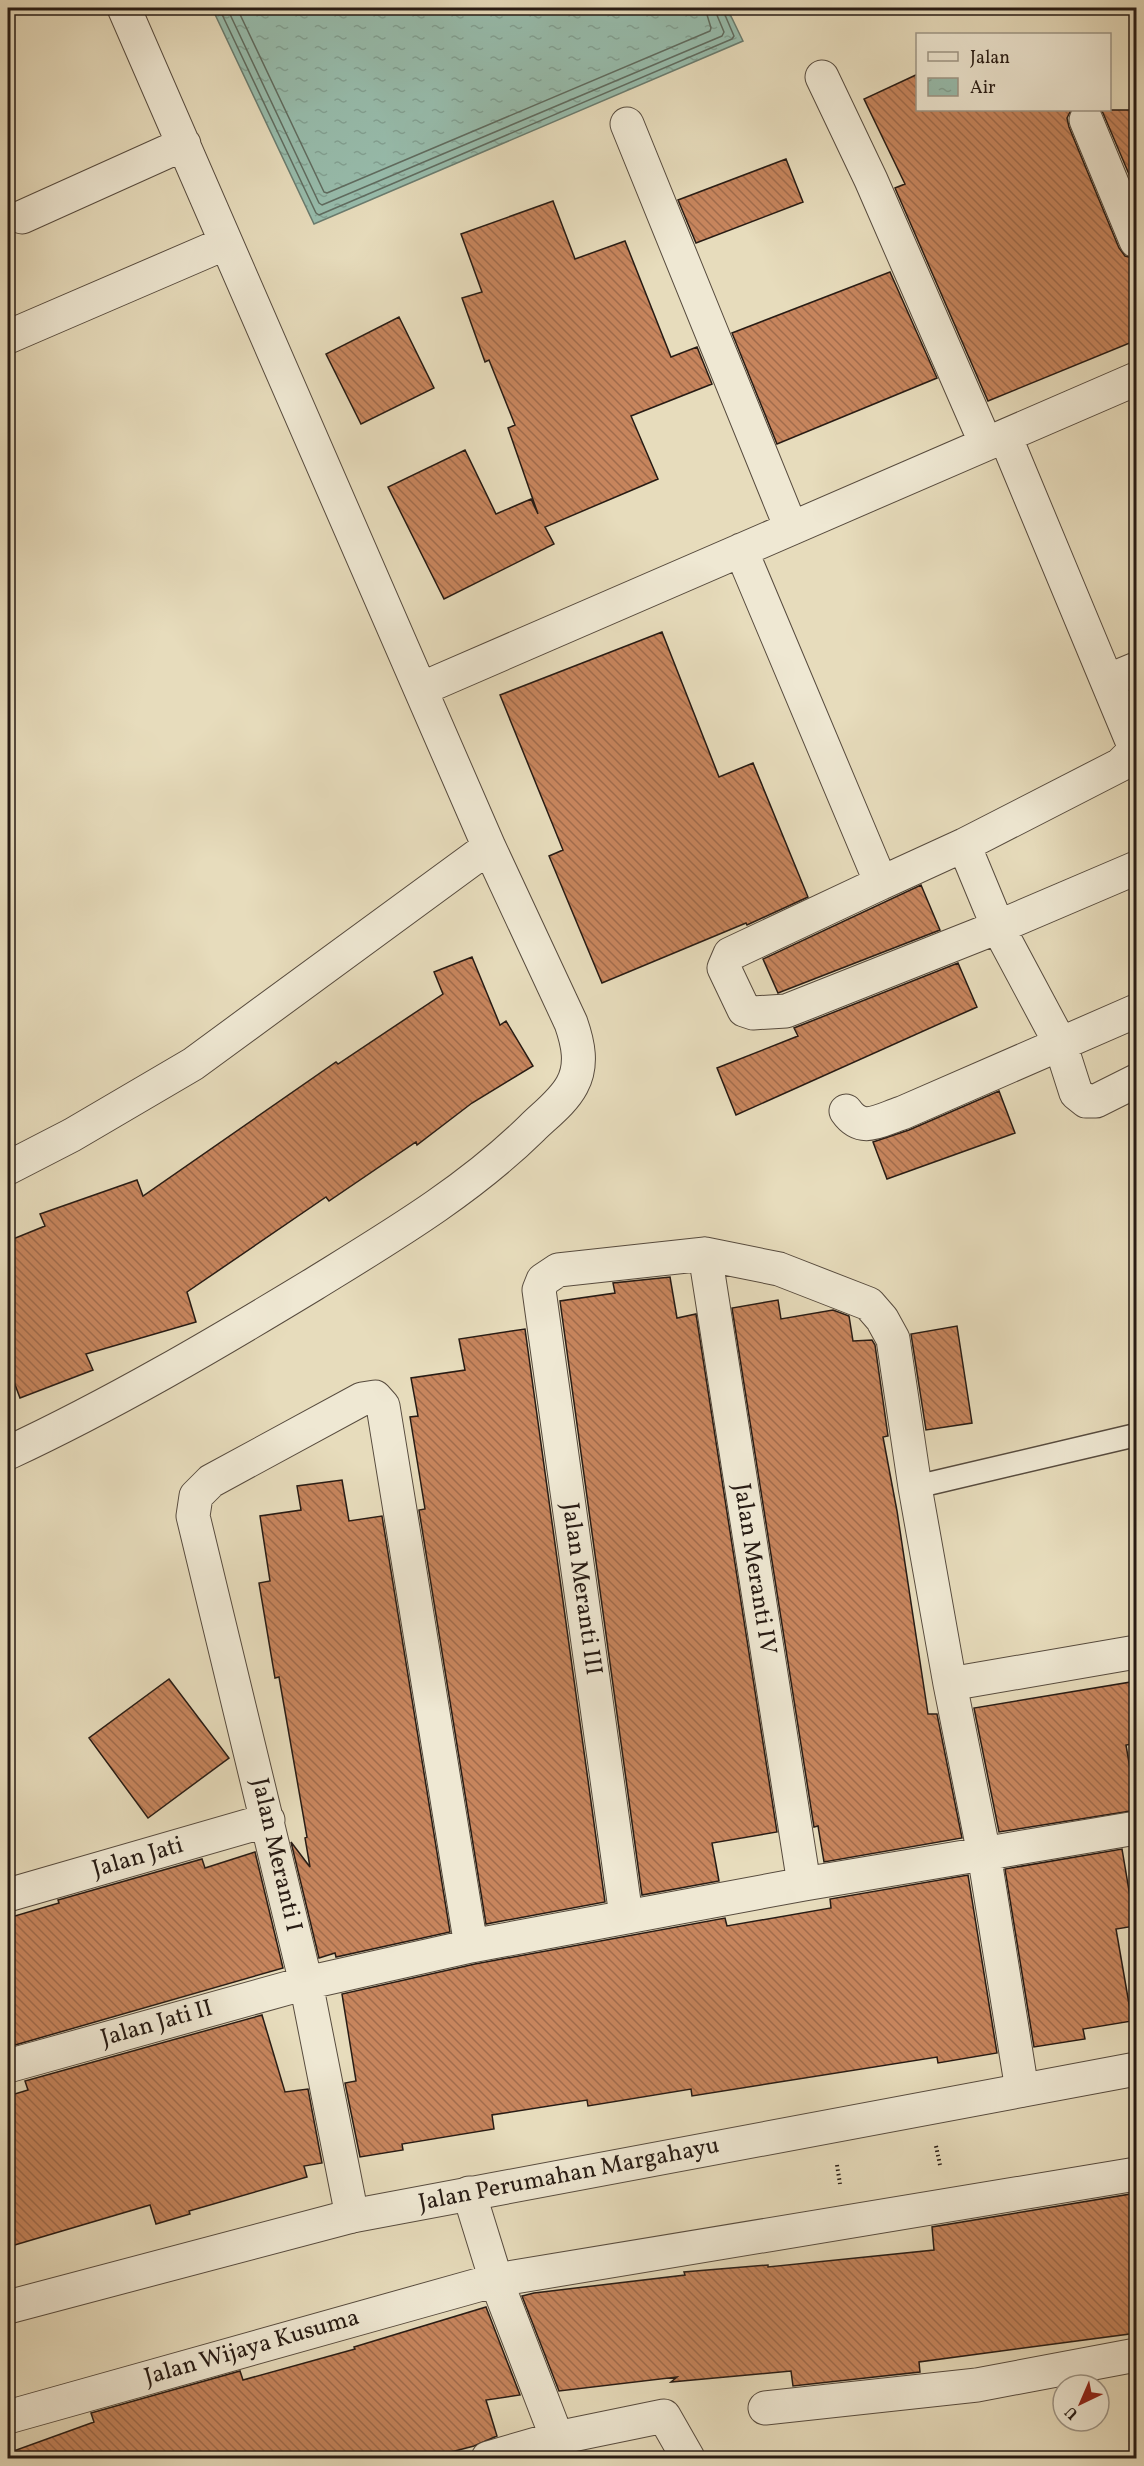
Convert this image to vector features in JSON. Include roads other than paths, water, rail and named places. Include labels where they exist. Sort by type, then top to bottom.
[{"type":"street","points":[[8,1453],[70,1424],[246,1324],[409,1225],[500,1159],[561,1099],[572,1084],[578,1063],[579,1045],[571,1023],[489,847],[124,8]]},
{"type":"street","points":[[822,77],[995,440],[1122,675],[1134,746],[1129,757],[1120,765],[964,845],[730,954],[724,968],[744,1010],[753,1013],[786,1011],[998,927],[1137,868]]},
{"type":"street","points":[[1086,120],[1137,241]]},
{"type":"street","points":[[627,124],[791,528]]},
{"type":"street","points":[[22,217],[184,144]]},
{"type":"street","points":[[8,337],[226,243]]},
{"type":"street","points":[[421,689],[1137,379]]},
{"type":"street","points":[[741,550],[881,883]]},
{"type":"street","points":[[964,845],[998,927],[1060,1043],[1076,1093],[1086,1101],[1096,1101],[1137,1081]]},
{"type":"street","points":[[8,1168],[72,1135],[193,1065],[489,847]]},
{"type":"street","points":[[846,1111],[856,1123],[868,1124],[902,1113],[1137,1011]]},
{"type":"street","points":[[705,1254],[779,1269],[869,1304],[882,1319],[893,1339],[915,1486],[950,1684],[984,1854],[1022,2090]]},
{"type":"street","name":"Jalan Meranti III","points":[[626,1916],[539,1290],[543,1280],[558,1270],[705,1254]]},
{"type":"street","name":"Jalan Meranti IV","points":[[705,1254],[804,1884]]},
{"type":"street","name":"Jalan Meranti I","points":[[352,2217],[306,1983],[193,1516],[196,1496],[211,1481],[362,1399],[375,1397],[383,1406],[471,1946]]},
{"type":"street","points":[[950,1684],[1137,1652]]},
{"type":"street","name":"Jalan Jati","points":[[8,1895],[268,1820]]},
{"type":"street","name":"Jalan Jati II","points":[[8,2066],[306,1983],[471,1946],[804,1884],[1137,1828]]},
{"type":"street","name":"Jalan Perumahan Margahayu","points":[[8,2307],[352,2217],[469,2193],[1137,2069]]},
{"type":"street","name":"Jalan Wijaya Kusuma","points":[[8,2417],[496,2280],[1137,2174]]},
{"type":"street","points":[[469,2193],[496,2280],[554,2448]]},
{"type":"street","points":[[765,2408],[976,2385],[1137,2355]]},
{"type":"street","points":[[488,2458],[554,2448],[664,2416],[688,2458]]},
{"type":"lane","points":[[915,1486],[1137,1435]]},
{"type":"water","points":[[212,8],[727,8],[743,41],[314,224]]}]
